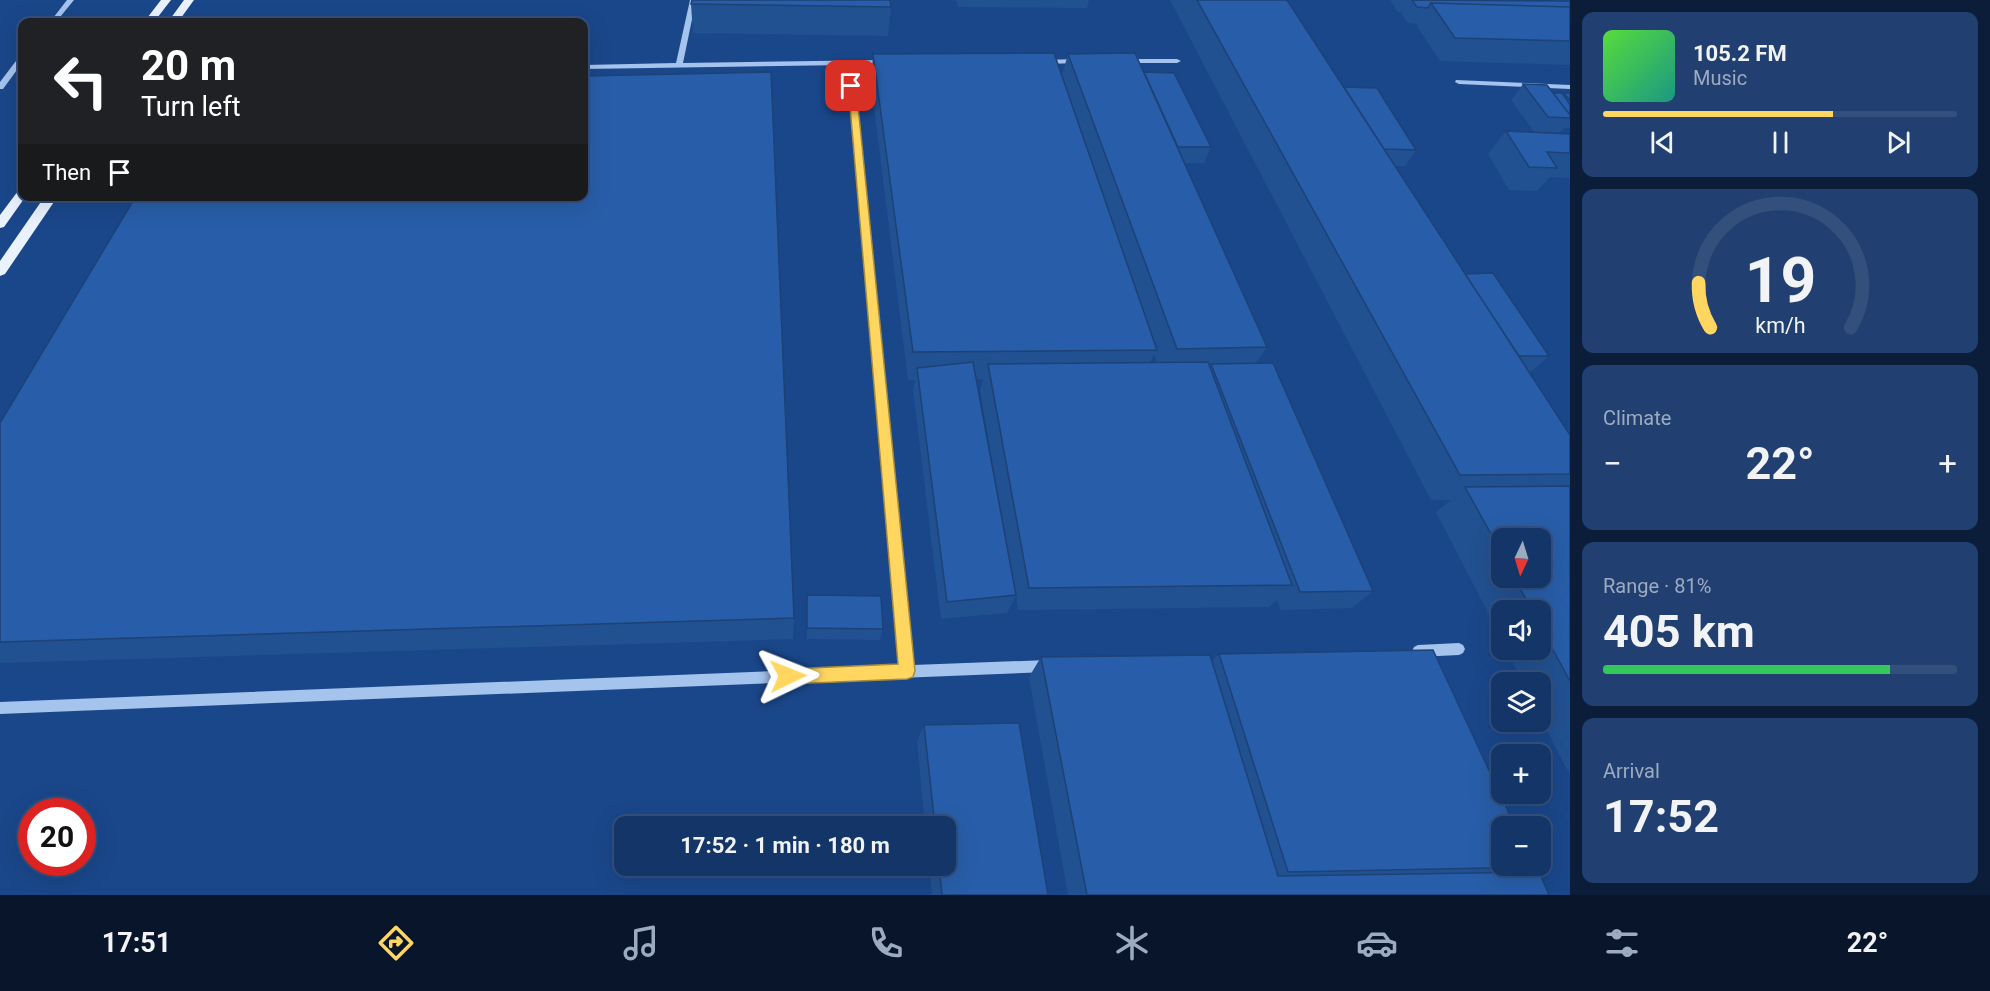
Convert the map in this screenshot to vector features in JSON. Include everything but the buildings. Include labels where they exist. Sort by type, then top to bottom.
[{"type":"main road","points":[[152,18],[166,0]]},
{"type":"main road","points":[[176,18],[189,0]]},
{"type":"main road","points":[[2,220],[18,199]]},
{"type":"main road","points":[[0,271],[49,201]]},
{"type":"lane","points":[[55,18],[71,0]]},
{"type":"lane","points":[[679,65],[693,0]]},
{"type":"lane","points":[[1119,61],[1178,61]]},
{"type":"lane","points":[[849,62],[907,671]]},
{"type":"lane","points":[[588,67],[896,62]]},
{"type":"lane","points":[[1037,62],[1084,62]]},
{"type":"lane","points":[[0,87],[18,64]]},
{"type":"lane","points":[[1459,82],[1570,87]]},
{"type":"lane","points":[[1400,651],[1459,649]]},
{"type":"lane","points":[[0,708],[1060,665]]},
{"type":"route","points":[[788,676],[907,671],[851,86]]}]
